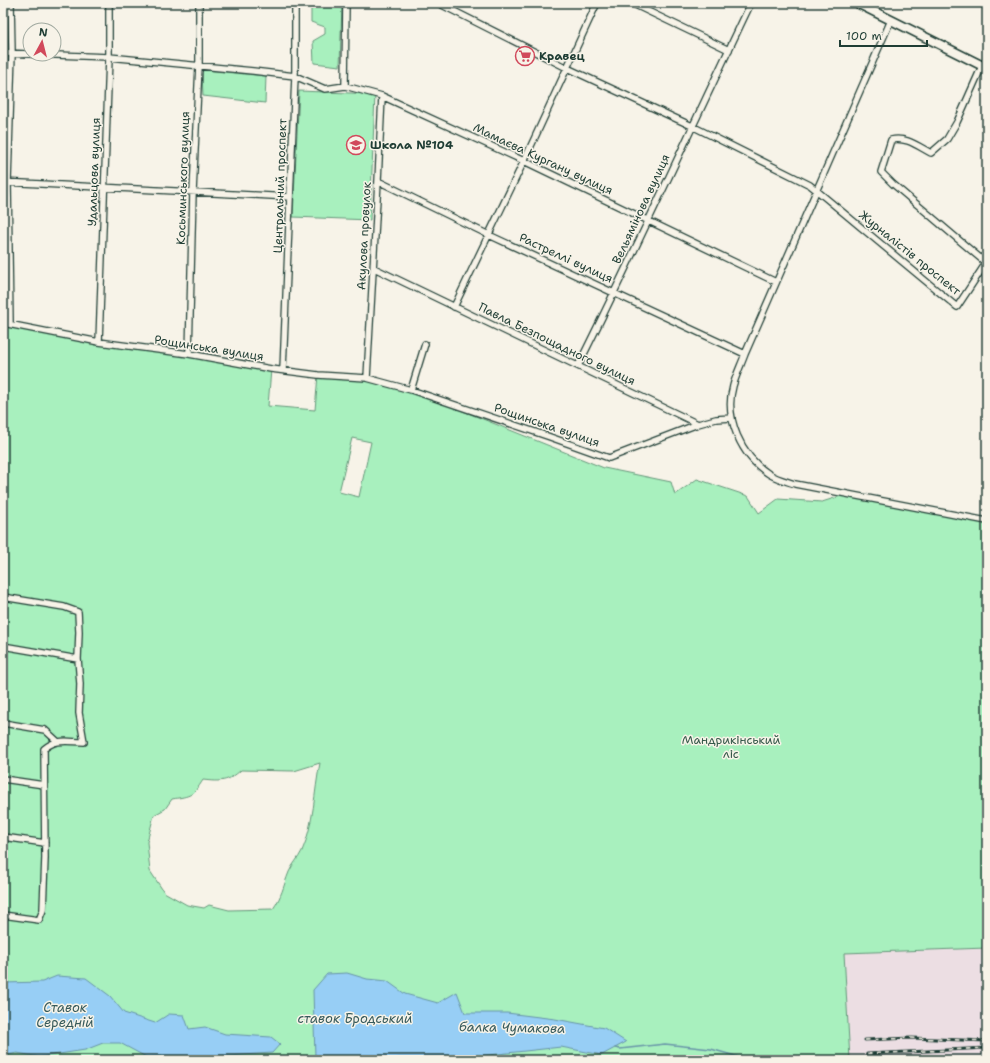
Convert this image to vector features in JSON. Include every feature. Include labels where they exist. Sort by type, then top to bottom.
[{"type":"main road","name":"Журналістів проспект","points":[[857,3],[985,67]]},
{"type":"street","points":[[10,324],[6,182],[12,54],[12,3]]},
{"type":"street","name":"Удальцова вулиця","points":[[98,342],[105,187],[109,3]]},
{"type":"street","name":"Косьминського вулиця","points":[[189,354],[193,192],[199,65],[198,3]]},
{"type":"street","name":"Центральний проспект","points":[[283,370],[295,76],[294,3]]},
{"type":"street","points":[[345,86],[346,3]]},
{"type":"street","points":[[438,3],[567,68],[692,126],[810,185],[817,191]]},
{"type":"street","points":[[454,307],[597,3]]},
{"type":"street","points":[[631,3],[729,50]]},
{"type":"street","name":"Вельямінова вулиця","points":[[578,366],[752,3]]},
{"type":"street","points":[[891,20],[745,354],[733,387],[732,418],[740,442],[756,463],[769,474],[781,480],[987,521]]},
{"type":"street","name":"Мамаєва Кургану вулиця","points":[[3,53],[109,57],[199,65],[295,76],[326,89],[345,86],[382,96],[524,161],[776,282]]},
{"type":"street","name":"Журналістів проспект","points":[[817,191],[957,307],[986,263],[893,184],[881,172],[891,140],[898,138],[905,140],[932,153],[947,139],[958,122],[985,67]]},
{"type":"street","name":"Акулова провулок","points":[[367,378],[382,96]]},
{"type":"street","name":"Растреллі вулиця","points":[[378,181],[489,235],[745,354]]},
{"type":"street","points":[[6,182],[290,197]]},
{"type":"street","name":"Павла Безпощадного вулиця","points":[[374,268],[698,424]]},
{"type":"street","name":"Рощинська вулиця","points":[[3,323],[98,342],[189,354],[271,369],[318,375],[367,378],[411,390],[609,458],[698,424]]},
{"type":"street","points":[[411,390],[425,344]]},
{"type":"street","points":[[698,424],[716,419],[732,418]]},
{"type":"street","points":[[3,597],[64,607],[78,612],[78,659],[80,684],[79,713],[84,742],[57,741],[49,744],[44,749],[45,843],[43,910],[40,920],[3,915]]},
{"type":"street","points":[[3,646],[78,659]]},
{"type":"street","points":[[3,723],[45,730],[57,741]]},
{"type":"street","points":[[3,780],[44,785]]},
{"type":"street","points":[[3,837],[45,843]]},
{"type":"shaded area","points":[[987,948],[987,1060],[850,1060],[844,953]]},
{"type":"green space","points":[[311,3],[342,3],[340,66],[314,63],[313,41],[325,34],[325,27],[311,22]]},
{"type":"green space","points":[[204,70],[266,76],[265,103],[203,96],[202,72]]},
{"type":"green space","points":[[299,91],[375,94],[370,220],[293,217]]},
{"type":"green space","name":"Мандрикінський ліс","points":[[3,323],[271,369],[268,406],[315,410],[318,375],[349,376],[411,390],[604,468],[671,482],[675,495],[697,479],[748,496],[759,513],[778,499],[822,502],[847,494],[987,521],[987,948],[844,953],[850,1060],[3,1060]],"holes":[[[352,438],[371,442],[359,497],[339,492]],[[320,763],[306,841],[299,857],[289,872],[280,896],[273,909],[229,910],[209,905],[204,908],[187,905],[164,892],[150,871],[147,842],[154,815],[165,809],[172,799],[188,796],[197,789],[203,780],[214,781],[228,779],[241,770],[294,771]]]},
{"type":"water","name":"ставок Бродський","points":[[347,973],[367,979],[387,981],[405,994],[438,1003],[457,992],[465,1013],[507,1013],[555,1019],[604,1028],[626,1042],[602,1055],[561,1047],[462,1058],[316,1060],[313,990],[327,974]]},
{"type":"water","name":"Ставок Середній","points":[[57,976],[86,978],[110,996],[124,1013],[155,1023],[169,1014],[184,1015],[189,1029],[205,1027],[225,1034],[271,1037],[280,1044],[272,1053],[228,1056],[220,1060],[160,1056],[148,1058],[120,1043],[103,1043],[85,1050],[40,1057],[17,1053],[3,1056],[3,983],[42,982]]},
{"type":"waterway","name":"балка Чумакова","points":[[615,1048],[620,1049],[665,1044],[711,1049],[749,1060]]},
{"type":"railway","points":[[865,1040],[911,1038],[987,1041]]},
{"type":"railway","points":[[867,1054],[987,1048]]},
{"type":"place","name":"Кравец","points":[[525,56]]},
{"type":"place","name":"Школа №104","points":[[356,145]]}]
